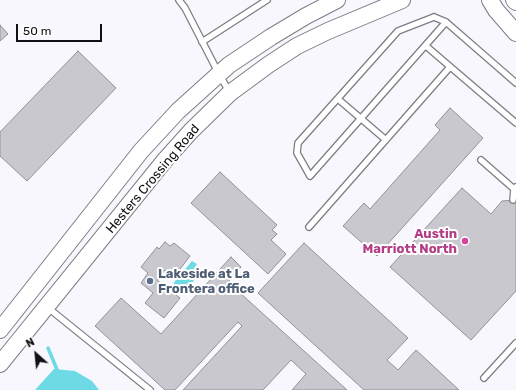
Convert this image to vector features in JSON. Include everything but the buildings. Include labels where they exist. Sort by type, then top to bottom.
[{"type":"street","name":"Hesters Crossing Road","points":[[0,330],[141,151],[178,110],[229,65],[271,37],[306,16],[337,0]]},
{"type":"street","name":"Hesters Crossing Road","points":[[0,364],[165,160],[191,131],[230,94],[268,65],[297,46],[328,31],[402,0]]},
{"type":"street","points":[[490,0],[496,10],[516,33]]},
{"type":"lane","points":[[179,0],[185,8],[230,94]]},
{"type":"lane","points":[[202,42],[267,0]]},
{"type":"lane","points":[[446,22],[310,176],[297,153],[298,143],[398,32],[434,17],[446,22],[516,83]]},
{"type":"lane","points":[[426,46],[516,124]]},
{"type":"lane","points":[[309,227],[450,67]]},
{"type":"lane","points":[[338,98],[386,140]]},
{"type":"lane","points":[[481,160],[515,188],[513,200]]},
{"type":"lane","points":[[46,306],[150,390]]},
{"type":"lane","points":[[484,378],[516,343]]},
{"type":"water","points":[[192,261],[197,264],[194,269],[194,273],[198,276],[188,287],[186,285],[179,287],[176,291],[172,287],[175,281]]},
{"type":"water","points":[[54,369],[75,371],[92,381],[99,390],[35,390]]},
{"type":"waterway","points":[[48,348],[58,372]]},
{"type":"place","name":"Austin Marriott North","points":[[465,241]]},
{"type":"place","name":"Lakeside at La Frontera office","points":[[150,281]]}]
